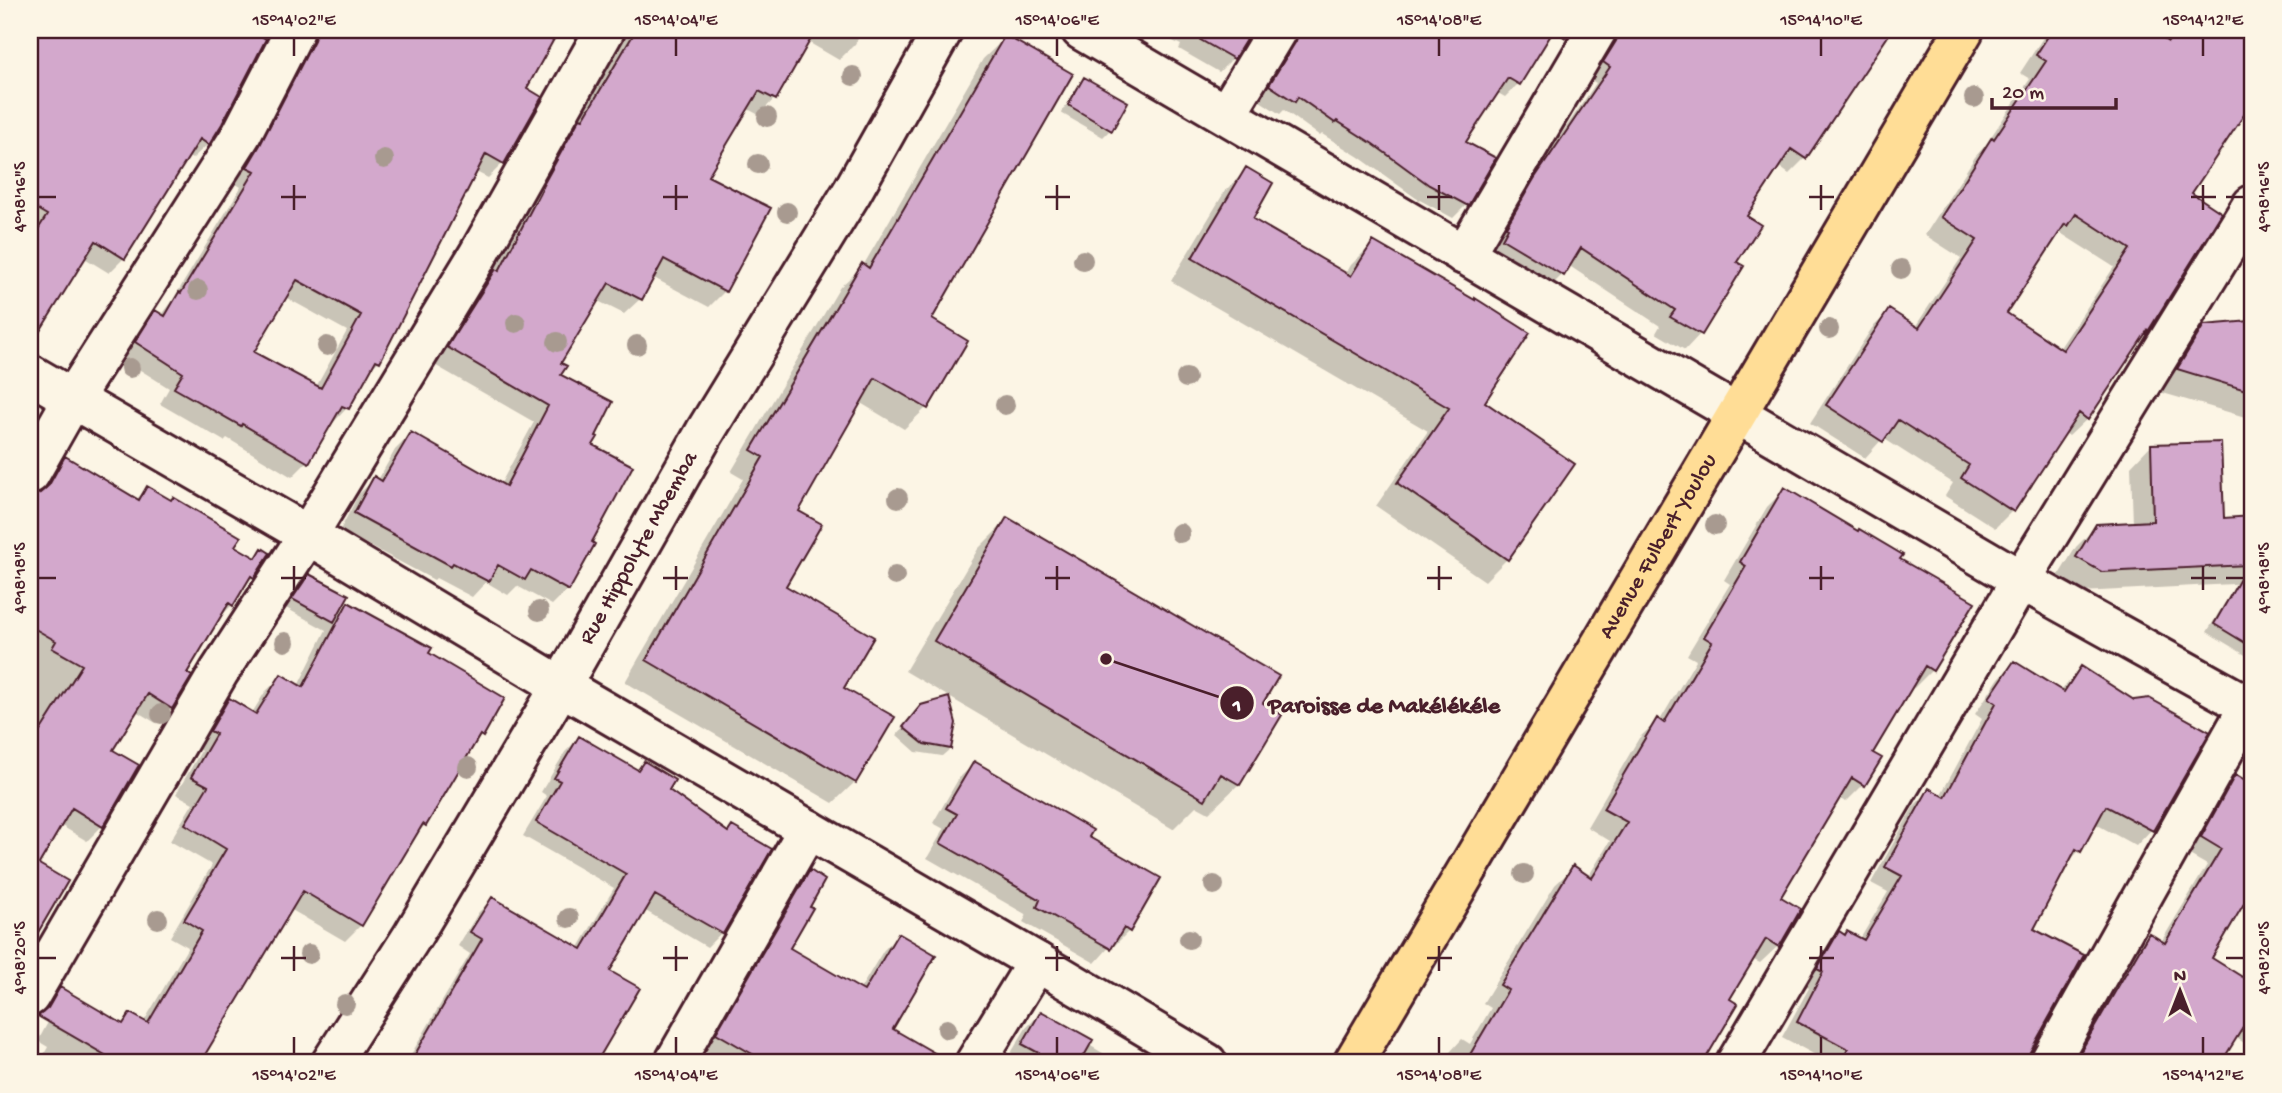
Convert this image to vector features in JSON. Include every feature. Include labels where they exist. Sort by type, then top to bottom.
[{"type":"main road","name":"Avenue Fulbert Youlou","points":[[1353,1063],[1964,30]]},
{"type":"street","points":[[30,474],[72,400],[241,135],[295,30]]},
{"type":"street","points":[[30,996],[219,672],[308,535],[478,255],[605,30]]},
{"type":"street","name":"Rue Hippolyte Mbemba","points":[[331,1063],[413,935],[561,686],[705,432],[852,192],[943,30]]},
{"type":"street","points":[[1081,30],[2021,580],[2251,707],[2049,1063]]},
{"type":"street","points":[[1227,113],[1277,30]]},
{"type":"street","points":[[1465,255],[1597,30]]},
{"type":"street","points":[[1736,1063],[2021,580],[2252,205]]},
{"type":"street","points":[[30,374],[1207,1063]]},
{"type":"street","points":[[674,1063],[808,829]]},
{"type":"street","points":[[975,1063],[1037,962]]},
{"type":"building","points":[[30,30],[250,30],[266,39],[209,145],[200,139],[125,259],[96,241],[30,347],[30,242],[47,215],[30,205]]},
{"type":"building","points":[[317,30],[559,30],[527,88],[542,97],[504,164],[486,154],[380,362],[376,360],[349,409],[342,406],[309,463],[174,388],[183,373],[135,342],[155,310],[165,316],[255,171],[247,167]],"holes":[[[297,280],[361,315],[321,388],[254,352]]]},
{"type":"building","points":[[636,30],[816,30],[776,100],[759,91],[708,176],[771,208],[726,292],[664,259],[642,300],[609,283],[561,363],[567,366],[561,375],[613,402],[593,445],[633,466],[569,591],[531,570],[525,580],[498,565],[489,582],[453,563],[451,566],[354,513],[374,476],[382,481],[411,432],[506,486],[548,406],[447,347],[496,269],[499,271],[580,118],[583,119]]},
{"type":"building","points":[[1183,30],[1252,30],[1234,59]]},
{"type":"building","points":[[1299,30],[1554,30],[1520,85],[1508,78],[1466,142],[1496,158],[1468,206],[1429,185],[1373,144],[1337,121],[1335,123],[1298,97],[1295,102],[1269,85],[1296,41]]},
{"type":"building","points":[[1554,30],[1572,30],[1567,39]]},
{"type":"building","points":[[1619,30],[1892,30],[1806,159],[1791,149],[1747,216],[1761,225],[1737,262],[1744,266],[1702,335],[1670,317],[1675,310],[1581,248],[1564,276],[1502,239],[1508,228],[1506,227],[1534,179],[1610,67],[1603,62],[1616,41]]},
{"type":"building","points":[[2052,30],[2149,30],[2168,42],[2176,30],[2252,30],[2252,103],[2192,193],[2222,213],[2147,333],[2088,420],[2079,413],[2014,512],[1961,478],[1969,465],[1898,420],[1883,442],[1826,405],[1889,309],[1919,328],[1977,240],[1941,217],[1992,137],[1994,139],[2046,61],[2036,55]],"holes":[[[2076,214],[2130,249],[2063,350],[2007,313],[2065,224],[2068,226]]]},
{"type":"building","points":[[1005,35],[1073,74],[932,319],[968,341],[928,409],[875,378],[799,511],[822,524],[786,586],[874,637],[844,688],[895,717],[856,783],[646,660],[763,457],[751,450],[862,263],[869,268]]},
{"type":"building","points":[[1084,77],[1128,102],[1112,131],[1068,105]]},
{"type":"building","points":[[1246,167],[1273,183],[1253,219],[1351,276],[1373,241],[1475,298],[1530,333],[1485,402],[1575,464],[1508,560],[1397,483],[1449,408],[1192,258]]},
{"type":"building","points":[[2250,321],[2252,392],[2177,369],[2204,325]]},
{"type":"building","points":[[2221,442],[2224,518],[2252,516],[2252,647],[2214,624],[2248,565],[2102,572],[2076,557],[2096,524],[2153,521],[2151,444]]},
{"type":"building","points":[[65,456],[139,500],[147,486],[171,500],[173,497],[241,537],[235,546],[256,558],[262,548],[270,553],[254,578],[251,576],[233,606],[229,603],[187,673],[192,676],[172,709],[148,694],[113,750],[139,765],[103,827],[72,808],[39,864],[68,881],[30,946],[30,747],[82,665],[52,648],[56,641],[30,626],[30,496],[40,493],[49,485]]},
{"type":"building","points":[[1784,487],[1903,555],[1900,559],[1975,602],[1933,671],[1925,666],[1873,753],[1882,758],[1865,786],[1852,778],[1781,897],[1801,909],[1779,947],[1766,939],[1730,999],[1738,1004],[1703,1063],[1465,1063],[1508,990],[1500,985],[1573,865],[1592,878],[1627,822],[1603,809],[1657,718],[1664,723],[1712,642],[1704,637],[1746,566],[1740,562]]},
{"type":"building","points":[[1007,517],[1279,676],[1263,703],[1282,715],[1240,785],[1221,774],[1205,800],[934,641]]},
{"type":"building","points":[[309,574],[349,595],[334,622],[292,599]]},
{"type":"building","points":[[348,602],[432,648],[429,653],[505,698],[426,826],[423,824],[362,926],[303,891],[200,1063],[119,1063],[38,1016],[48,1008],[60,987],[123,1024],[130,1013],[148,1023],[202,931],[184,920],[226,849],[185,824],[208,786],[191,777],[216,734],[210,731],[229,698],[256,714],[281,674],[303,687]]},
{"type":"building","points":[[2014,661],[2064,692],[2081,666],[2134,700],[2149,698],[2210,732],[2153,831],[2106,806],[2081,852],[2076,849],[2034,929],[2084,955],[2030,1052],[2027,1063],[1841,1063],[1848,1049],[1797,1022],[1823,972],[1817,969],[1839,931],[1845,935],[1847,931],[1864,940],[1902,876],[1885,867],[1929,788],[1945,797],[1996,703],[1989,698]]},
{"type":"building","points":[[949,697],[956,723],[951,749],[924,744],[903,727],[921,705]]},
{"type":"building","points":[[579,736],[638,770],[644,761],[675,780],[669,790],[728,832],[732,826],[772,849],[723,934],[655,895],[610,971],[640,988],[596,1063],[410,1063],[482,939],[470,932],[492,897],[582,949],[626,874],[536,822],[560,781],[554,778]]},
{"type":"building","points":[[974,761],[1093,830],[1089,837],[1161,878],[1130,932],[1124,928],[1111,949],[1037,907],[1040,900],[940,843],[957,814],[946,808]]},
{"type":"building","points":[[2235,775],[2252,785],[2252,890],[2212,958],[2252,983],[2252,1013],[2221,1063],[2074,1063],[2149,933],[2165,943],[2221,849],[2201,837]]},
{"type":"building","points":[[810,870],[825,880],[810,907],[813,908],[790,948],[864,991],[898,933],[936,955],[893,1029],[952,1063],[768,1063],[716,1033]]},
{"type":"building","points":[[1041,1011],[1093,1040],[1080,1063],[1057,1063],[1022,1044]]},
{"type":"place","name":"Paroisse de Makélékéle","points":[[1106,659]]}]
